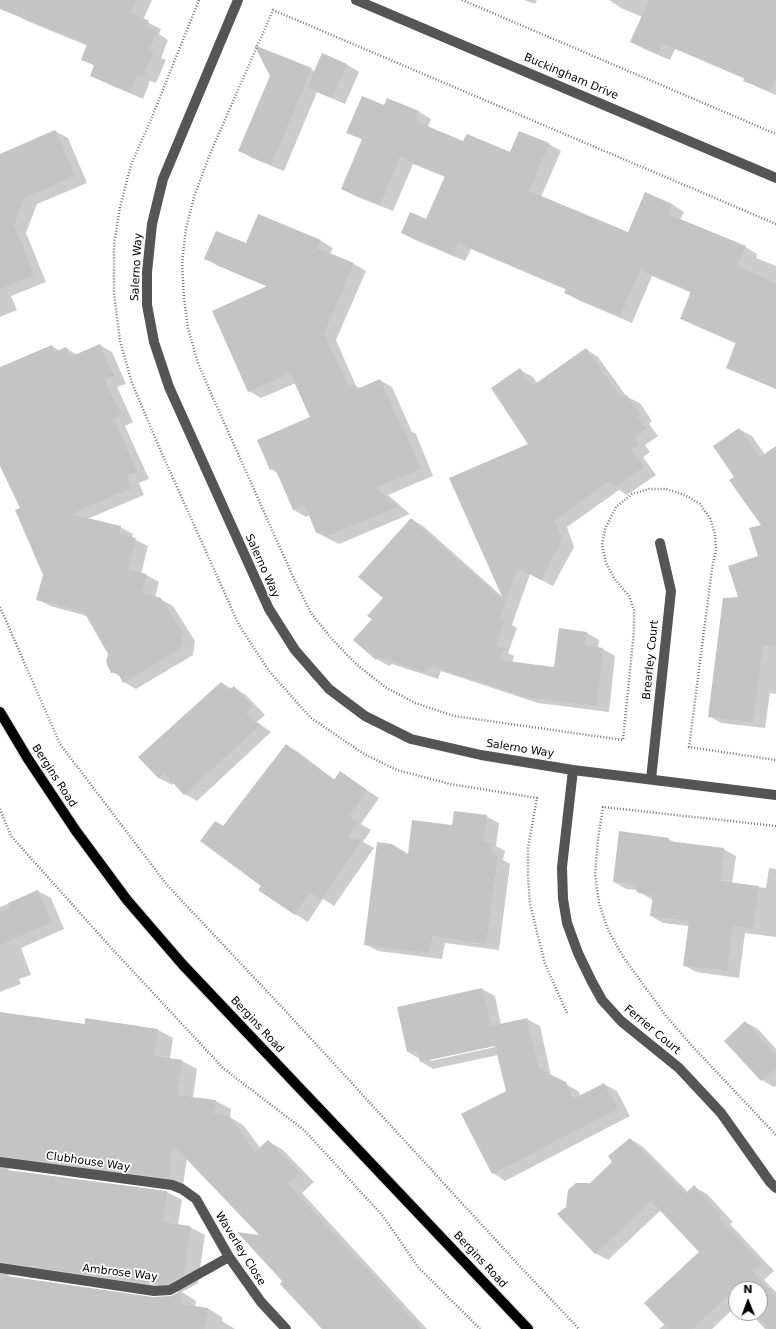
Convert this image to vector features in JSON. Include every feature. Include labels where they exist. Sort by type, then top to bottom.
[{"type":"main road","name":"Bergins Road","points":[[0,712],[54,799],[127,900],[183,965],[528,1329]]},
{"type":"street","name":"Salerno Way","points":[[238,0],[163,179],[152,224],[147,272],[147,305],[154,342],[169,387],[269,610],[295,650],[329,689],[365,716],[411,739],[481,755],[573,770],[776,795]]},
{"type":"street","name":"Buckingham Drive","points":[[356,0],[776,178]]},
{"type":"street","name":"Brearley Court","points":[[651,779],[670,591],[660,543]]},
{"type":"street","name":"Ferrier Court","points":[[573,770],[562,867],[563,899],[567,923],[578,953],[589,976],[602,1000],[621,1021],[679,1068],[721,1113],[770,1182],[776,1188]]},
{"type":"street","name":"Clubhouse Way","points":[[0,1162],[172,1185]]},
{"type":"street","name":"Waverley Close","points":[[172,1185],[182,1189],[196,1199],[229,1257],[260,1302],[286,1329]]},
{"type":"street","name":"Ambrose Way","points":[[0,1268],[154,1290],[170,1290],[229,1257]]},
{"type":"path","points":[[199,0],[131,165],[120,207],[114,244],[114,293],[120,341],[132,383],[158,447],[239,625],[269,671],[311,718],[364,754],[398,770],[450,784],[537,798],[528,848],[530,904],[545,964],[566,1013]]},
{"type":"path","points":[[462,0],[776,134]]},
{"type":"path","points":[[623,740],[454,716],[415,703],[386,687],[356,664],[311,613],[294,579],[201,370],[188,328],[182,264],[186,228],[195,194],[210,154],[273,10],[776,224]]},
{"type":"path","points":[[0,607],[60,744],[167,885],[293,1019],[509,1256],[579,1329]]},
{"type":"path","points":[[689,747],[776,760]]},
{"type":"path","points":[[776,826],[603,807],[595,875],[599,903],[608,930],[624,958],[666,1016],[776,1136]]},
{"type":"path","points":[[0,809],[11,836],[114,951],[223,1068],[304,1130],[383,1216],[418,1267],[480,1329]]},
{"type":"building","points":[[0,0],[136,0],[131,13],[149,21],[146,28],[157,32],[149,50],[154,52],[143,77],[138,74],[130,93],[90,76],[94,65],[81,60],[87,44],[0,9]]},
{"type":"building","points":[[649,0],[776,0],[776,76],[770,91],[743,81],[745,77],[662,43],[658,54],[630,42]]},
{"type":"building","points":[[254,45],[312,68],[271,165],[238,151],[270,76]]},
{"type":"building","points":[[322,53],[347,64],[332,98],[307,88]]},
{"type":"building","points":[[362,96],[384,105],[387,98],[419,111],[415,121],[463,141],[467,134],[510,152],[519,131],[549,143],[529,191],[628,232],[645,192],[672,204],[668,214],[746,246],[737,266],[776,283],[776,389],[726,368],[736,342],[680,319],[691,291],[640,270],[620,316],[564,293],[566,289],[458,243],[453,255],[401,233],[410,212],[426,219],[445,176],[400,157],[380,205],[341,189],[362,139],[346,133]]},
{"type":"building","points":[[55,130],[75,176],[24,198],[14,225],[34,275],[0,289],[0,154]]},
{"type":"building","points":[[258,214],[321,240],[317,248],[354,263],[324,333],[348,386],[354,384],[357,389],[380,379],[401,426],[403,426],[421,469],[376,488],[398,507],[325,537],[323,531],[316,533],[305,505],[293,510],[275,468],[270,470],[257,440],[310,417],[290,373],[248,392],[212,311],[267,286],[204,259],[216,231],[246,243]]},
{"type":"building","points":[[100,344],[114,376],[105,380],[121,415],[114,419],[137,472],[127,476],[132,488],[70,514],[121,526],[119,534],[136,538],[128,570],[147,574],[142,593],[161,598],[183,633],[181,648],[123,683],[118,673],[111,673],[106,662],[108,654],[84,612],[36,600],[43,575],[15,510],[20,508],[0,466],[0,367],[52,345],[55,352],[66,347],[70,357]]},
{"type":"building","points":[[586,348],[622,399],[627,395],[640,414],[637,416],[646,429],[634,438],[639,445],[631,450],[644,467],[614,488],[609,481],[555,520],[562,539],[541,580],[517,568],[500,618],[505,620],[496,646],[503,648],[499,660],[554,667],[559,628],[587,632],[585,645],[603,648],[597,706],[525,697],[429,665],[426,673],[379,657],[376,660],[353,640],[372,619],[367,616],[383,598],[358,577],[411,518],[504,601],[449,478],[528,444],[491,388],[520,368],[532,386]]},
{"type":"building","points":[[739,428],[760,457],[776,446],[776,646],[763,645],[753,722],[708,717],[723,598],[738,597],[728,566],[758,556],[749,528],[761,525],[729,480],[734,477],[713,446]]},
{"type":"building","points":[[221,682],[229,690],[234,686],[253,707],[246,714],[260,725],[184,795],[164,773],[159,779],[138,757]]},
{"type":"building","points":[[286,744],[334,780],[340,771],[367,790],[349,816],[359,822],[348,838],[362,840],[321,900],[310,892],[295,915],[258,890],[261,886],[200,841],[215,821],[223,826]]},
{"type":"building","points":[[454,811],[487,815],[483,841],[493,843],[491,854],[498,856],[486,944],[432,936],[430,953],[364,945],[377,842],[392,844],[408,854],[412,820],[452,825]]},
{"type":"building","points":[[619,831],[669,838],[668,841],[724,848],[720,881],[759,886],[753,929],[733,926],[727,971],[683,966],[689,921],[650,916],[653,895],[638,893],[632,884],[613,882]]},
{"type":"building","points":[[38,890],[52,922],[0,945],[0,912],[10,908],[8,903]]},
{"type":"building","points":[[482,988],[491,1026],[527,1018],[539,1069],[566,1082],[573,1099],[604,1083],[618,1109],[492,1174],[461,1114],[506,1091],[495,1046],[420,1062],[417,1050],[407,1052],[397,1007]]},
{"type":"building","points":[[0,1012],[85,1024],[85,1018],[158,1029],[154,1056],[182,1060],[177,1095],[216,1100],[214,1114],[229,1116],[255,1152],[268,1140],[300,1173],[288,1184],[422,1329],[322,1329],[280,1284],[282,1281],[237,1232],[259,1235],[173,1145],[169,1178],[0,1156]]},
{"type":"building","points":[[745,1021],[776,1055],[776,1068],[761,1081],[724,1041]]},
{"type":"building","points":[[630,1138],[685,1194],[694,1185],[721,1214],[718,1217],[762,1263],[753,1272],[761,1281],[728,1281],[728,1296],[692,1329],[668,1329],[644,1303],[699,1252],[651,1201],[595,1254],[557,1214],[566,1207],[568,1190],[576,1183],[590,1183],[612,1162],[608,1156]]},
{"type":"building","points":[[0,1169],[167,1191],[163,1222],[190,1226],[184,1275],[168,1284],[154,1284],[0,1262]]},
{"type":"building","points":[[0,1275],[153,1297],[171,1296],[181,1291],[180,1304],[208,1308],[205,1329],[0,1329]]},
{"type":"building","points":[[768,1288],[776,1297],[776,1329],[769,1329],[762,1321],[768,1321]]}]
